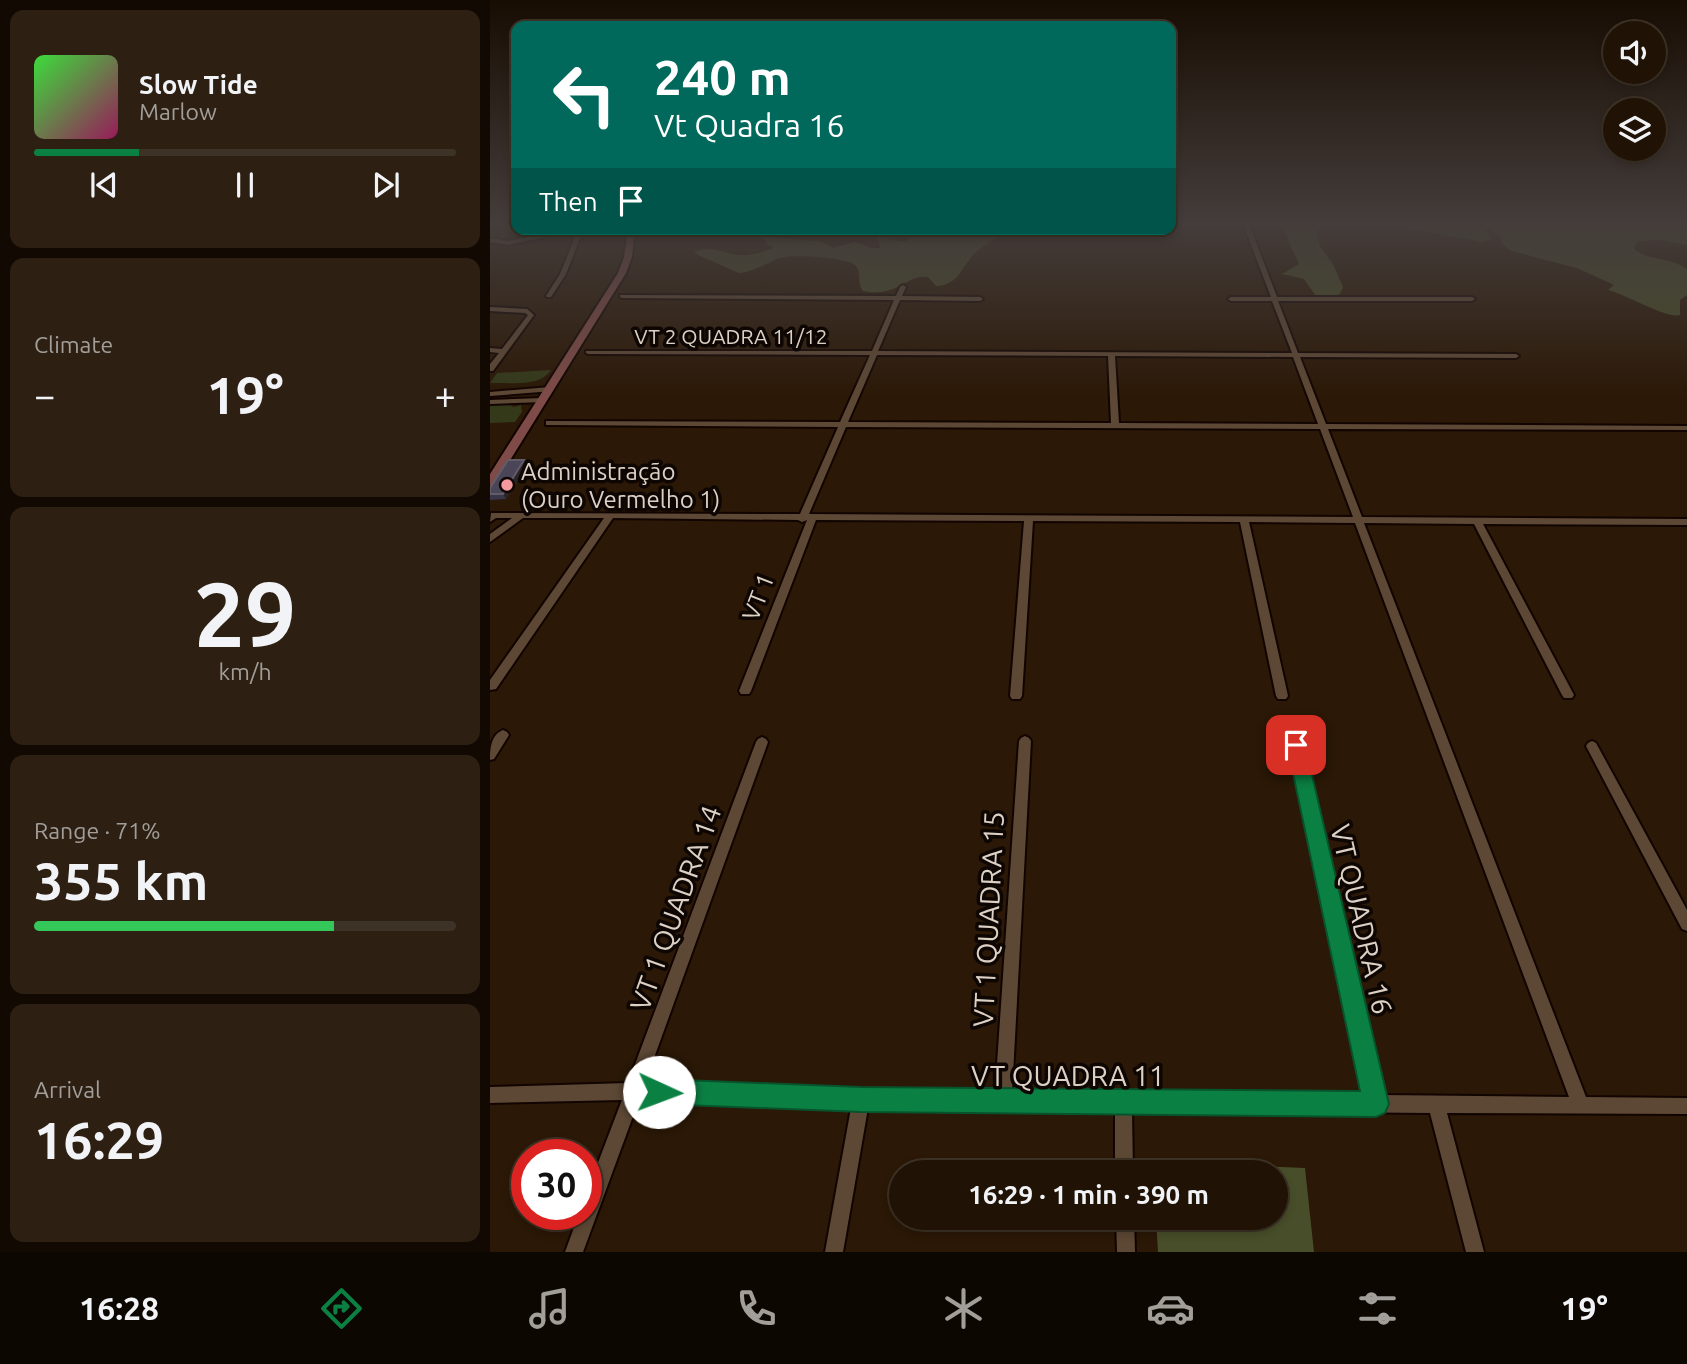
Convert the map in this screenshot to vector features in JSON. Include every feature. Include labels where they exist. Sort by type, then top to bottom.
[{"type":"street","points":[[549,296],[558,282]]},
{"type":"street","points":[[490,483],[615,282]]},
{"type":"street","points":[[1269,282],[1581,1105]]},
{"type":"street","name":"VT 1","points":[[745,691],[842,426],[902,288]]},
{"type":"street","points":[[622,296],[980,299]]},
{"type":"street","points":[[1231,299],[1472,299]]},
{"type":"street","points":[[490,309],[527,311],[531,315],[490,369]]},
{"type":"street","points":[[490,350],[504,351]]},
{"type":"street","name":"VT 2 QUADRA 11/12","points":[[588,352],[1516,356]]},
{"type":"street","points":[[1111,355],[1115,426]]},
{"type":"street","points":[[490,394],[550,389]]},
{"type":"street","points":[[517,401],[523,391]]},
{"type":"street","points":[[490,402],[542,400]]},
{"type":"street","points":[[549,423],[1687,428]]},
{"type":"street","points":[[490,539],[520,516]]},
{"type":"street","points":[[490,531],[496,517],[520,516],[1687,522]]},
{"type":"street","points":[[492,685],[609,518]]},
{"type":"street","points":[[1016,696],[1030,519]]},
{"type":"street","points":[[1477,520],[1568,695]]},
{"type":"street","points":[[1244,521],[1283,696]]},
{"type":"street","points":[[490,755],[503,735]]},
{"type":"street","name":"VT 1 QUADRA 15","points":[[1003,1101],[1026,741]]},
{"type":"street","name":"VT 1 QUADRA 14","points":[[574,1252],[762,742]]},
{"type":"street","name":"VT QUADRA 16","points":[[1296,745],[1376,1104]]},
{"type":"street","points":[[1591,746],[1687,924]]},
{"type":"street","name":"VT QUADRA 11","points":[[490,1095],[633,1091],[861,1100],[1687,1106]]},
{"type":"street","points":[[834,1252],[861,1100]]},
{"type":"street","points":[[1123,1102],[1125,1160]]},
{"type":"street","points":[[1437,1105],[1475,1252]]},
{"type":"street","points":[[1125,1230],[1126,1252]]},
{"type":"green space","points":[[860,282],[906,282],[893,289],[875,292],[863,291]]},
{"type":"green space","points":[[933,282],[949,282],[944,285],[936,286]]},
{"type":"green space","points":[[1306,282],[1341,282],[1343,287],[1340,294],[1320,302]]},
{"type":"green space","points":[[1608,282],[1687,282],[1687,295],[1680,300],[1680,315],[1674,315],[1608,290],[1614,285]]},
{"type":"green space","points":[[551,370],[546,376],[531,382],[490,383],[497,373]]},
{"type":"green space","points":[[506,403],[514,407],[521,405],[522,412],[515,422],[490,423],[490,404]]},
{"type":"green space","points":[[1288,1167],[1305,1168],[1314,1252],[1158,1252],[1157,1230],[1288,1230]]},
{"type":"building","points":[[508,460],[524,460],[503,494],[490,494],[490,488]]},
{"type":"place","name":"Administração (Ouro Vermelho 1)","points":[[507,485]]},
{"type":"route","points":[[659,1092],[861,1100],[1376,1104],[1296,745]]}]
